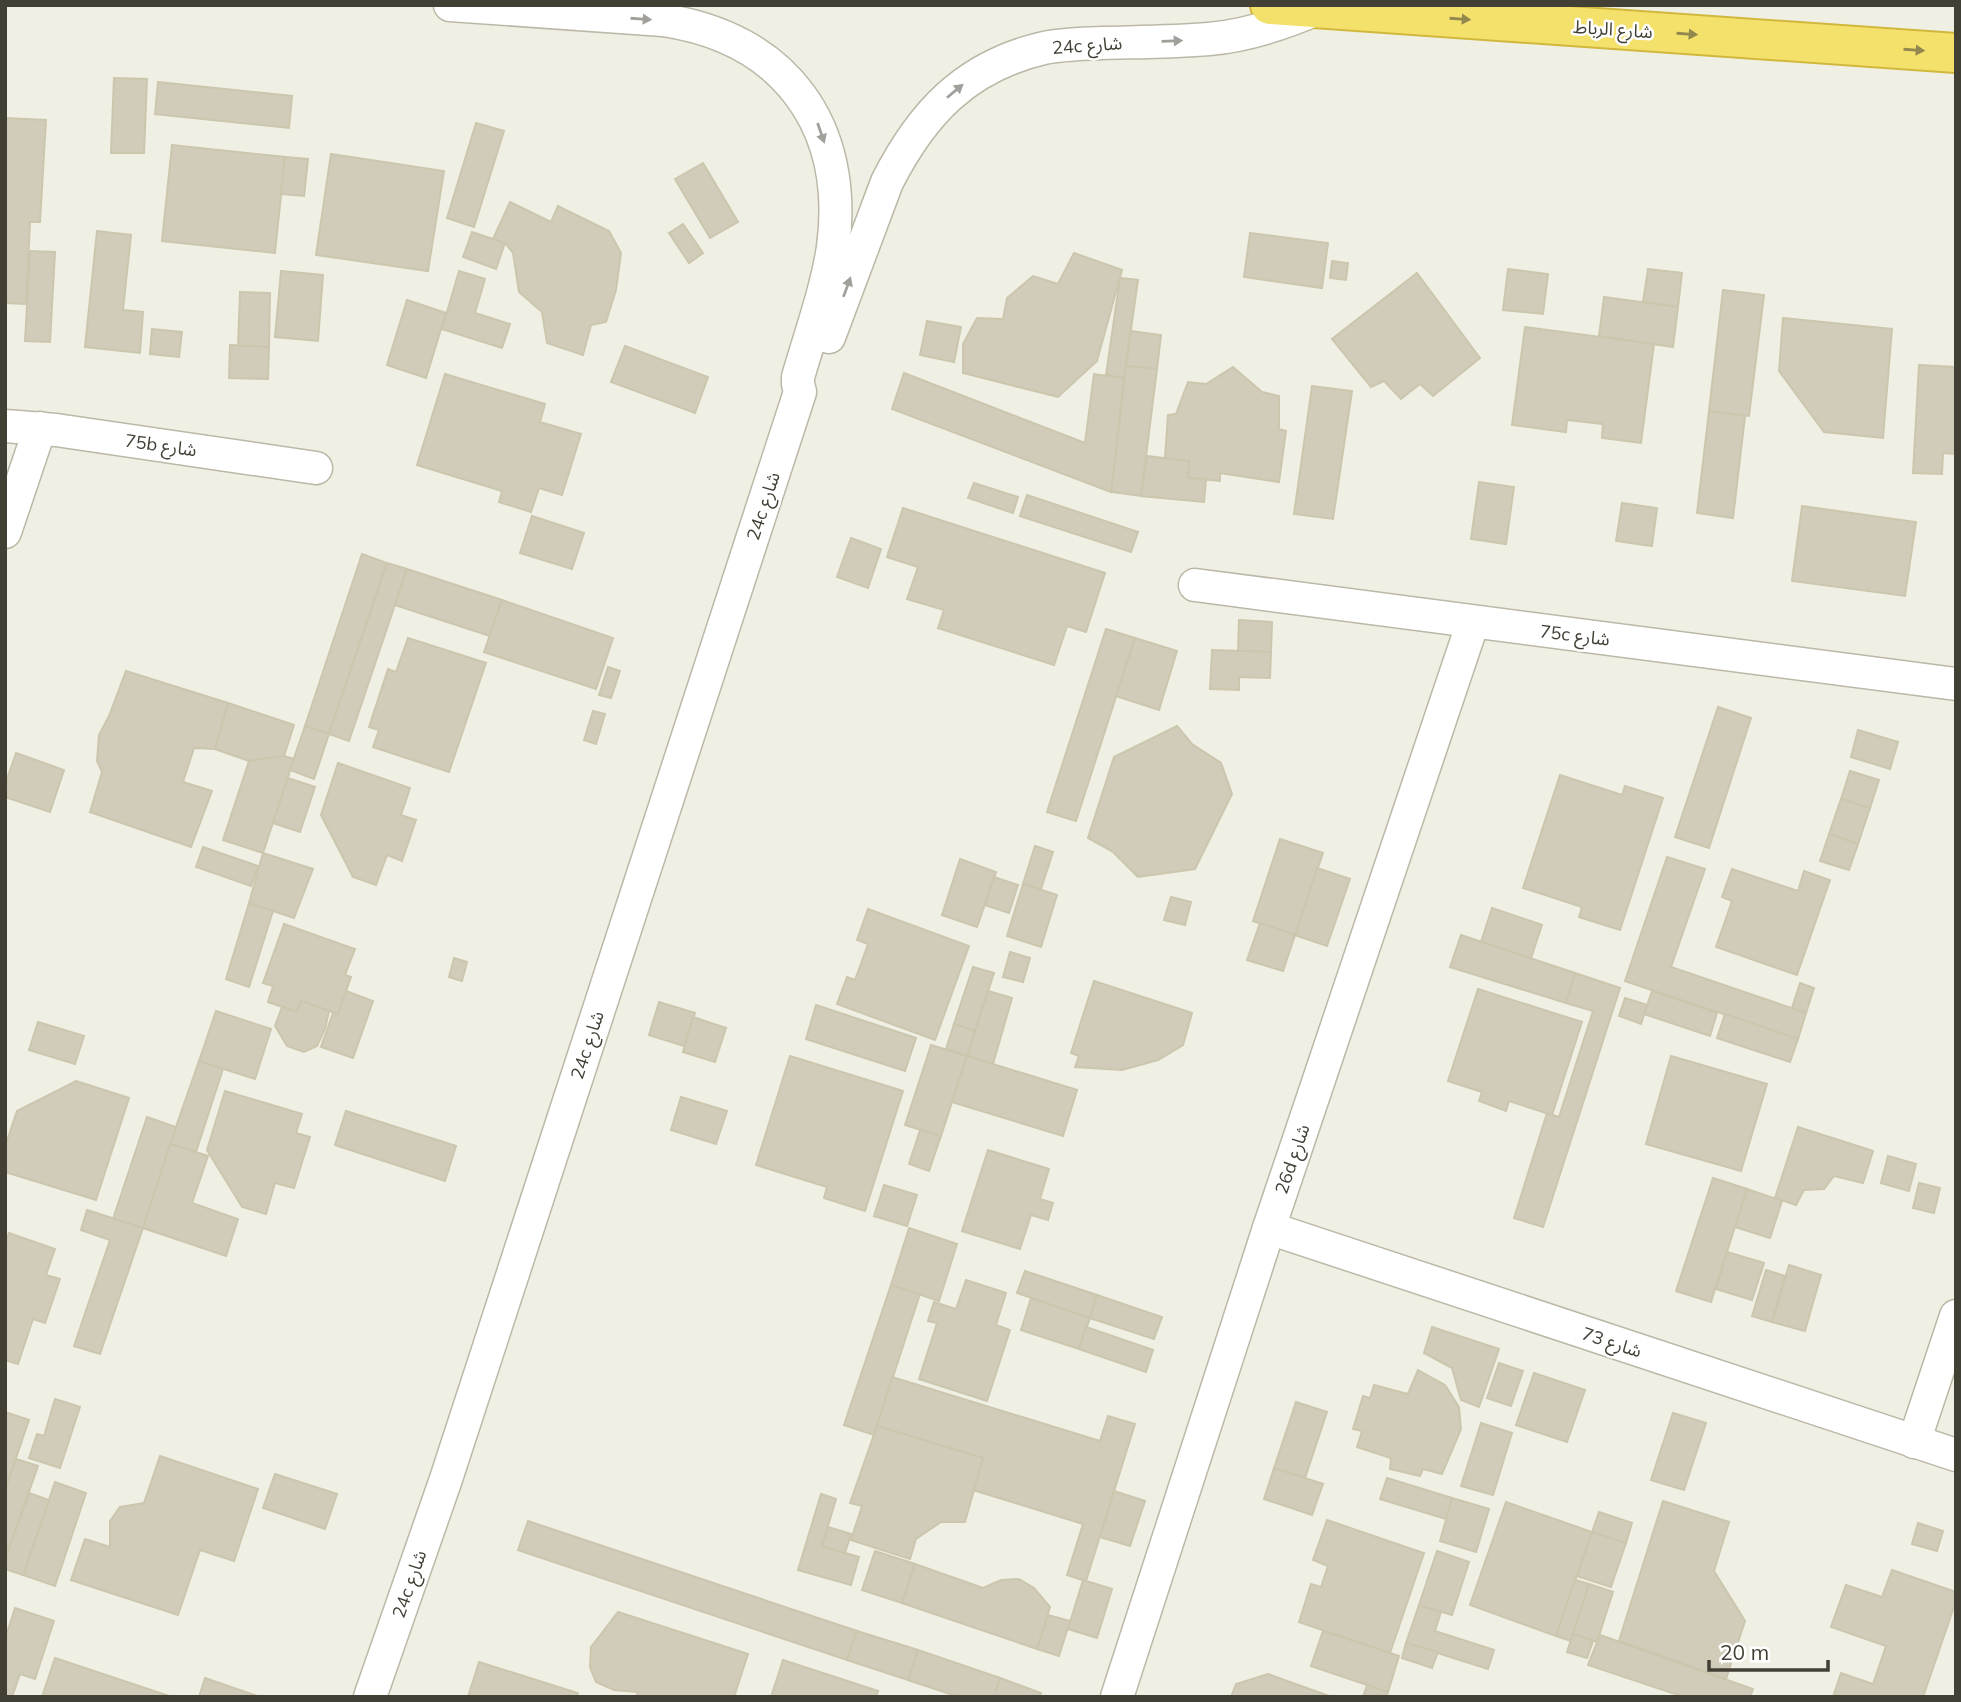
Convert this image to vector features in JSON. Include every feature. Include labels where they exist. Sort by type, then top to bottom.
[{"type":"highway","name":"شارع الرباط","points":[[1270,5],[1956,52]]},
{"type":"street","name":"24c شارع","points":[[370,1697],[446,1479],[800,392],[798,377],[833,248],[834,192],[829,157],[819,124],[786,78],[766,60],[743,45],[690,24],[663,20],[450,5]]},
{"type":"street","name":"24c شارع","points":[[800,392],[808,388],[813,380],[877,207],[900,157],[934,110],[957,88],[1011,58],[1045,48],[1210,39],[1283,23],[1317,9]]},
{"type":"street","name":"75b شارع","points":[[5,426],[40,428],[316,468]]},
{"type":"street","points":[[5,532],[40,428]]},
{"type":"street","name":"75c شارع","points":[[1195,585],[1956,684]]},
{"type":"street","name":"26d شارع","points":[[1117,1697],[1269,1228],[1473,622]]},
{"type":"street","name":"شارع 73","points":[[1269,1228],[1956,1455]]},
{"type":"street","points":[[1914,1442],[1956,1316]]},
{"type":"building","points":[[114,78],[147,79],[144,153],[111,153]]},
{"type":"building","points":[[158,82],[292,96],[289,128],[155,114]]},
{"type":"building","points":[[5,118],[46,120],[40,222],[30,222],[26,304],[5,303]]},
{"type":"building","points":[[476,123],[504,131],[474,227],[447,218]]},
{"type":"building","points":[[172,145],[285,157],[275,253],[162,241]]},
{"type":"building","points":[[331,154],[444,171],[428,271],[316,255]]},
{"type":"building","points":[[285,157],[308,159],[304,196],[281,194]]},
{"type":"building","points":[[703,163],[738,222],[710,238],[675,179]]},
{"type":"building","points":[[510,202],[551,222],[558,206],[609,231],[621,253],[616,290],[606,322],[591,325],[583,355],[547,343],[542,312],[519,292],[513,253],[505,243],[493,239]]},
{"type":"building","points":[[683,224],[703,253],[689,263],[669,233]]},
{"type":"building","points":[[97,231],[131,235],[123,310],[143,312],[140,353],[85,347]]},
{"type":"building","points":[[472,232],[505,243],[496,269],[463,257]]},
{"type":"building","points":[[1250,233],[1328,243],[1322,288],[1244,277]]},
{"type":"building","points":[[30,251],[55,252],[50,342],[25,341]]},
{"type":"building","points":[[1074,253],[1122,270],[1097,361],[1058,397],[963,373],[963,344],[977,318],[1003,319],[1007,298],[1033,276],[1058,284]]},
{"type":"building","points":[[1332,261],[1348,263],[1346,280],[1330,278]]},
{"type":"building","points":[[1508,269],[1548,274],[1543,314],[1503,310]]},
{"type":"building","points":[[1648,269],[1682,273],[1678,307],[1643,302]]},
{"type":"building","points":[[281,271],[323,275],[318,341],[275,337]]},
{"type":"building","points":[[459,271],[485,279],[475,313],[510,324],[502,348],[442,329]]},
{"type":"building","points":[[1417,273],[1480,358],[1433,396],[1420,384],[1401,399],[1384,381],[1371,387],[1332,339]]},
{"type":"building","points":[[1120,278],[1138,280],[1124,378],[1106,375]]},
{"type":"building","points":[[1723,290],[1764,295],[1749,416],[1709,411]]},
{"type":"building","points":[[240,292],[270,293],[269,347],[238,346]]},
{"type":"building","points":[[1604,297],[1678,307],[1673,347],[1599,336]]},
{"type":"building","points":[[407,300],[446,313],[426,378],[387,365]]},
{"type":"building","points":[[1783,318],[1892,329],[1883,438],[1824,432],[1779,371]]},
{"type":"building","points":[[927,321],[961,327],[954,362],[920,355]]},
{"type":"building","points":[[1525,327],[1654,344],[1641,443],[1602,438],[1603,424],[1567,420],[1566,432],[1512,425]]},
{"type":"building","points":[[152,329],[182,332],[179,357],[150,354]]},
{"type":"building","points":[[1131,331],[1161,335],[1157,369],[1126,366]]},
{"type":"building","points":[[230,345],[269,347],[268,379],[229,378]]},
{"type":"building","points":[[625,346],[708,377],[695,413],[611,382]]},
{"type":"building","points":[[1919,365],[1956,367],[1956,454],[1943,453],[1942,474],[1913,473]]},
{"type":"building","points":[[1126,366],[1157,369],[1141,496],[1111,492]]},
{"type":"building","points":[[1233,367],[1262,392],[1279,396],[1279,429],[1286,431],[1279,482],[1220,473],[1220,481],[1188,478],[1189,461],[1165,458],[1168,415],[1176,414],[1188,382],[1206,384]]},
{"type":"building","points":[[904,373],[1085,443],[1094,374],[1124,378],[1111,492],[892,409]]},
{"type":"building","points":[[445,374],[545,404],[540,422],[581,434],[562,495],[539,488],[531,512],[499,502],[502,491],[417,465]]},
{"type":"building","points":[[1312,386],[1352,391],[1333,519],[1294,514]]},
{"type":"building","points":[[1709,411],[1745,416],[1733,518],[1697,513]]},
{"type":"building","points":[[1147,456],[1189,461],[1188,478],[1206,479],[1204,502],[1141,496]]},
{"type":"building","points":[[1479,482],[1514,487],[1506,544],[1471,539]]},
{"type":"building","points":[[974,483],[1018,497],[1013,513],[968,498]]},
{"type":"building","points":[[1027,495],[1138,532],[1131,552],[1020,516]]},
{"type":"building","points":[[1622,503],[1657,508],[1652,546],[1616,541]]},
{"type":"building","points":[[1802,506],[1916,522],[1905,596],[1792,581]]},
{"type":"building","points":[[903,508],[1105,573],[1086,632],[1067,626],[1054,665],[938,628],[944,610],[907,599],[918,567],[887,557]]},
{"type":"building","points":[[532,516],[584,533],[572,569],[520,553]]},
{"type":"building","points":[[851,538],[881,549],[868,588],[837,577]]},
{"type":"building","points":[[362,554],[387,563],[329,734],[305,726]]},
{"type":"building","points":[[387,563],[407,569],[349,741],[329,734]]},
{"type":"building","points":[[407,569],[502,600],[490,636],[395,605]]},
{"type":"building","points":[[502,600],[613,638],[596,689],[484,652]]},
{"type":"building","points":[[1239,620],[1272,622],[1271,652],[1238,651]]},
{"type":"building","points":[[1106,629],[1135,638],[1076,821],[1047,812]]},
{"type":"building","points":[[408,638],[486,663],[449,772],[373,747],[379,730],[369,727],[388,669],[396,672]]},
{"type":"building","points":[[1135,638],[1177,651],[1159,710],[1116,696]]},
{"type":"building","points":[[1212,650],[1271,652],[1270,678],[1239,677],[1239,690],[1210,689]]},
{"type":"building","points":[[608,667],[620,671],[611,698],[599,695]]},
{"type":"building","points":[[126,671],[228,703],[215,749],[194,748],[183,782],[212,791],[191,847],[90,812],[102,772],[97,761],[99,735]]},
{"type":"building","points":[[228,703],[294,725],[284,756],[249,761],[215,749]]},
{"type":"building","points":[[1718,707],[1751,718],[1709,848],[1675,837]]},
{"type":"building","points":[[593,711],[605,714],[596,744],[584,740]]},
{"type":"building","points":[[305,726],[329,734],[314,779],[290,770]]},
{"type":"building","points":[[1177,726],[1192,744],[1221,763],[1232,794],[1195,869],[1138,877],[1113,852],[1088,838],[1114,757]]},
{"type":"building","points":[[1858,730],[1898,742],[1890,769],[1851,757]]},
{"type":"building","points":[[16,753],[64,770],[50,812],[5,797],[5,785]]},
{"type":"building","points":[[284,756],[294,759],[263,853],[223,840],[249,761]]},
{"type":"building","points":[[338,763],[410,788],[401,815],[416,820],[402,861],[387,855],[376,885],[353,877],[321,815]]},
{"type":"building","points":[[1850,771],[1879,780],[1870,808],[1841,799]]},
{"type":"building","points":[[1560,775],[1622,795],[1625,786],[1663,798],[1620,930],[1579,917],[1582,907],[1523,888]]},
{"type":"building","points":[[288,778],[315,787],[300,832],[273,823]]},
{"type":"building","points":[[1841,799],[1870,808],[1858,844],[1829,834]]},
{"type":"building","points":[[1829,834],[1858,844],[1849,870],[1820,861]]},
{"type":"building","points":[[1280,839],[1323,853],[1295,935],[1253,921]]},
{"type":"building","points":[[1035,846],[1053,852],[1041,889],[1023,884]]},
{"type":"building","points":[[203,847],[258,866],[251,886],[196,867]]},
{"type":"building","points":[[263,853],[313,869],[294,918],[249,903]]},
{"type":"building","points":[[1667,857],[1705,869],[1671,967],[1806,1013],[1798,1039],[1625,981]]},
{"type":"building","points":[[960,859],[996,872],[977,927],[942,915]]},
{"type":"building","points":[[1317,868],[1350,879],[1327,946],[1295,935]]},
{"type":"building","points":[[1732,869],[1798,891],[1804,871],[1830,880],[1797,975],[1716,947],[1732,901],[1722,897]]},
{"type":"building","points":[[994,877],[1018,885],[1009,913],[985,905]]},
{"type":"building","points":[[1023,884],[1057,895],[1041,947],[1007,936]]},
{"type":"building","points":[[1171,897],[1191,902],[1185,925],[1164,920]]},
{"type":"building","points":[[249,903],[273,911],[249,987],[226,979]]},
{"type":"building","points":[[1492,908],[1542,925],[1531,958],[1481,942]]},
{"type":"building","points":[[868,909],[969,946],[935,1040],[837,1004],[847,977],[855,980],[868,944],[857,940]]},
{"type":"building","points":[[1260,923],[1295,935],[1283,971],[1247,960]]},
{"type":"building","points":[[284,924],[355,949],[345,975],[351,977],[338,1014],[301,1001],[297,1012],[268,1002],[273,986],[263,983]]},
{"type":"building","points":[[1461,935],[1575,973],[1566,1003],[1450,967]]},
{"type":"building","points":[[1010,952],[1030,958],[1023,982],[1003,977]]},
{"type":"building","points":[[454,958],[467,962],[462,981],[449,977]]},
{"type":"building","points":[[973,967],[994,973],[975,1031],[954,1024]]},
{"type":"building","points":[[1575,973],[1620,988],[1543,1227],[1514,1218],[1547,1113],[1559,1117],[1593,1011],[1566,1003]]},
{"type":"building","points":[[1094,981],[1192,1013],[1183,1045],[1158,1060],[1122,1070],[1075,1067],[1079,1056],[1071,1053]]},
{"type":"building","points":[[1800,983],[1814,988],[1806,1013],[1792,1008]]},
{"type":"building","points":[[1478,989],[1582,1022],[1552,1115],[1509,1101],[1506,1111],[1479,1101],[1482,1092],[1448,1081]]},
{"type":"building","points":[[346,991],[373,1001],[353,1058],[321,1047],[333,1013],[338,1014]]},
{"type":"building","points":[[988,991],[1012,998],[993,1064],[967,1056]]},
{"type":"building","points":[[1652,991],[1717,1013],[1710,1036],[1644,1014]]},
{"type":"building","points":[[1625,998],[1647,1005],[1641,1024],[1619,1016]]},
{"type":"building","points":[[301,1001],[329,1011],[317,1046],[304,1052],[287,1046],[275,1026],[282,1007],[297,1012]]},
{"type":"building","points":[[659,1002],[695,1013],[684,1046],[649,1035]]},
{"type":"building","points":[[816,1005],[916,1038],[905,1071],[806,1039]]},
{"type":"building","points":[[216,1011],[271,1029],[255,1079],[199,1061]]},
{"type":"building","points":[[1725,1014],[1798,1039],[1790,1062],[1717,1038]]},
{"type":"building","points":[[693,1017],[726,1028],[715,1062],[683,1052]]},
{"type":"building","points":[[38,1022],[84,1036],[75,1064],[29,1050]]},
{"type":"building","points":[[954,1024],[975,1031],[967,1056],[946,1049]]},
{"type":"building","points":[[931,1045],[967,1056],[941,1136],[905,1125]]},
{"type":"building","points":[[790,1056],[903,1091],[865,1211],[824,1198],[827,1187],[756,1165]]},
{"type":"building","points":[[967,1056],[1077,1090],[1063,1136],[952,1102]]},
{"type":"building","points":[[1671,1056],[1767,1084],[1741,1171],[1646,1144]]},
{"type":"building","points":[[199,1061],[223,1069],[196,1152],[170,1144]]},
{"type":"building","points":[[76,1081],[129,1098],[96,1200],[5,1172],[5,1147],[17,1111]]},
{"type":"building","points":[[225,1091],[302,1114],[296,1133],[310,1137],[294,1188],[275,1183],[266,1214],[242,1207],[207,1150]]},
{"type":"building","points":[[681,1097],[727,1111],[716,1144],[671,1130]]},
{"type":"building","points":[[346,1111],[456,1146],[445,1181],[335,1145]]},
{"type":"building","points":[[147,1117],[176,1127],[143,1228],[113,1219]]},
{"type":"building","points":[[1798,1127],[1873,1151],[1863,1183],[1834,1176],[1824,1189],[1804,1190],[1796,1205],[1775,1198]]},
{"type":"building","points":[[920,1130],[941,1136],[929,1171],[909,1164]]},
{"type":"building","points":[[170,1144],[208,1156],[192,1203],[238,1219],[226,1256],[143,1228]]},
{"type":"building","points":[[988,1150],[1049,1169],[1040,1199],[1053,1203],[1048,1220],[1031,1215],[1020,1249],[962,1231]]},
{"type":"building","points":[[1888,1156],[1916,1164],[1909,1191],[1881,1183]]},
{"type":"building","points":[[1713,1178],[1747,1189],[1711,1302],[1676,1291]]},
{"type":"building","points":[[1919,1183],[1940,1188],[1934,1213],[1913,1208]]},
{"type":"building","points":[[884,1185],[917,1195],[907,1226],[874,1216]]},
{"type":"building","points":[[1747,1189],[1782,1201],[1770,1238],[1735,1227]]},
{"type":"building","points":[[87,1210],[143,1228],[100,1354],[74,1346],[110,1240],[81,1230]]},
{"type":"building","points":[[909,1228],[957,1244],[939,1301],[891,1285]]},
{"type":"building","points":[[9,1233],[55,1249],[46,1275],[60,1279],[45,1323],[33,1319],[18,1364],[5,1360],[5,1243]]},
{"type":"building","points":[[1727,1252],[1764,1263],[1752,1300],[1716,1289]]},
{"type":"building","points":[[1789,1265],[1821,1275],[1805,1331],[1772,1322]]},
{"type":"building","points":[[1766,1270],[1785,1276],[1772,1322],[1752,1316]]},
{"type":"building","points":[[1025,1271],[1097,1295],[1090,1318],[1017,1293]]},
{"type":"building","points":[[966,1280],[1006,1293],[996,1325],[1010,1330],[987,1401],[919,1379],[937,1323],[928,1321],[934,1302],[956,1309]]},
{"type":"building","points":[[891,1285],[920,1294],[874,1435],[844,1425]]},
{"type":"building","points":[[1097,1295],[1162,1317],[1154,1339],[1090,1318]]},
{"type":"building","points":[[1031,1298],[1090,1318],[1079,1349],[1021,1330]]},
{"type":"building","points":[[1086,1327],[1153,1350],[1146,1372],[1079,1349]]},
{"type":"building","points":[[1432,1327],[1499,1349],[1479,1407],[1461,1400],[1452,1368],[1424,1353]]},
{"type":"building","points":[[1499,1363],[1523,1371],[1511,1406],[1487,1398]]},
{"type":"building","points":[[1418,1370],[1445,1385],[1459,1407],[1461,1429],[1442,1474],[1423,1469],[1420,1476],[1390,1469],[1391,1458],[1357,1447],[1362,1431],[1353,1429],[1363,1396],[1370,1398],[1374,1385],[1408,1394]]},
{"type":"building","points":[[1534,1373],[1585,1390],[1567,1442],[1516,1425]]},
{"type":"building","points":[[892,1377],[1100,1441],[1108,1416],[1135,1424],[1086,1581],[1067,1575],[1083,1524],[973,1490],[983,1458],[877,1426]]},
{"type":"building","points":[[55,1399],[80,1407],[60,1468],[29,1458],[37,1434],[44,1436]]},
{"type":"building","points":[[1296,1402],[1327,1412],[1305,1478],[1274,1468]]},
{"type":"building","points":[[5,1412],[29,1420],[5,1490]]},
{"type":"building","points":[[1673,1413],[1706,1423],[1684,1490],[1651,1480]]},
{"type":"building","points":[[1481,1423],[1512,1433],[1493,1495],[1461,1486]]},
{"type":"building","points":[[877,1426],[983,1458],[965,1522],[941,1522],[916,1539],[910,1559],[851,1540],[862,1506],[850,1503]]},
{"type":"building","points":[[160,1456],[258,1489],[234,1561],[200,1550],[178,1615],[71,1580],[85,1539],[110,1547],[110,1521],[120,1507],[144,1503]]},
{"type":"building","points":[[16,1459],[38,1466],[5,1560],[5,1490]]},
{"type":"building","points":[[1274,1468],[1323,1484],[1312,1515],[1264,1499]]},
{"type":"building","points":[[275,1474],[337,1494],[325,1529],[263,1508]]},
{"type":"building","points":[[1387,1478],[1452,1498],[1446,1519],[1380,1499]]},
{"type":"building","points":[[55,1482],[86,1493],[55,1586],[23,1575]]},
{"type":"building","points":[[1114,1491],[1145,1501],[1130,1546],[1100,1537]]},
{"type":"building","points":[[29,1493],[49,1500],[23,1575],[5,1569],[5,1560]]},
{"type":"building","points":[[821,1494],[836,1499],[822,1546],[859,1557],[851,1585],[798,1570]]},
{"type":"building","points":[[1452,1498],[1489,1509],[1476,1552],[1440,1541]]},
{"type":"building","points":[[1663,1501],[1729,1522],[1714,1571],[1745,1621],[1726,1679],[1619,1641]]},
{"type":"building","points":[[1506,1502],[1592,1532],[1556,1636],[1470,1605]]},
{"type":"building","points":[[1599,1512],[1632,1523],[1626,1543],[1592,1532]]},
{"type":"building","points":[[1327,1520],[1424,1553],[1390,1653],[1299,1622],[1311,1584],[1321,1587],[1328,1566],[1313,1560]]},
{"type":"building","points":[[528,1521],[857,1631],[847,1660],[518,1550]]},
{"type":"building","points":[[1918,1523],[1943,1531],[1937,1551],[1912,1544]]},
{"type":"building","points":[[828,1527],[851,1534],[845,1553],[822,1546]]},
{"type":"building","points":[[1592,1532],[1626,1543],[1611,1587],[1577,1576]]},
{"type":"building","points":[[875,1551],[915,1564],[902,1603],[862,1590]]},
{"type":"building","points":[[1437,1551],[1469,1562],[1452,1615],[1419,1605]]},
{"type":"building","points":[[915,1564],[983,1588],[1001,1580],[1019,1579],[1034,1588],[1050,1607],[1037,1649],[902,1603]]},
{"type":"building","points":[[1892,1570],[1956,1592],[1956,1601],[1923,1697],[1833,1697],[1841,1673],[1873,1684],[1886,1646],[1831,1627],[1846,1585],[1882,1597]]},
{"type":"building","points":[[1083,1580],[1112,1589],[1097,1638],[1068,1629]]},
{"type":"building","points":[[1575,1580],[1589,1584],[1571,1641],[1556,1636]]},
{"type":"building","points":[[1589,1584],[1613,1592],[1597,1642],[1573,1634]]},
{"type":"building","points":[[1419,1605],[1441,1612],[1435,1631],[1494,1650],[1488,1669],[1406,1643]]},
{"type":"building","points":[[15,1608],[54,1621],[35,1679],[20,1674],[12,1697],[5,1697],[5,1639]]},
{"type":"building","points":[[618,1612],[748,1654],[734,1697],[636,1697],[638,1692],[614,1690],[596,1682],[590,1667],[591,1647]]},
{"type":"building","points":[[1048,1615],[1070,1621],[1059,1656],[1037,1649]]},
{"type":"building","points":[[857,1631],[918,1650],[908,1680],[847,1660]]},
{"type":"building","points":[[1323,1631],[1399,1656],[1388,1692],[1311,1666]]},
{"type":"building","points":[[1573,1634],[1593,1641],[1587,1658],[1567,1652]]},
{"type":"building","points":[[1600,1635],[1753,1689],[1750,1697],[1684,1697],[1588,1665]]},
{"type":"building","points":[[1406,1643],[1438,1652],[1432,1668],[1402,1658]]},
{"type":"building","points":[[918,1650],[1000,1678],[994,1697],[959,1697],[908,1680]]},
{"type":"building","points":[[55,1658],[172,1697],[42,1697]]},
{"type":"building","points":[[783,1660],[878,1691],[876,1697],[771,1697]]},
{"type":"building","points":[[479,1662],[578,1693],[576,1697],[468,1697]]},
{"type":"building","points":[[1268,1674],[1332,1697],[1231,1697],[1236,1684]]},
{"type":"building","points":[[205,1678],[260,1697],[199,1697]]},
{"type":"building","points":[[1000,1678],[1041,1693],[1039,1697],[994,1697]]},
{"type":"building","points":[[1367,1685],[1388,1692],[1386,1697],[1363,1697]]}]
